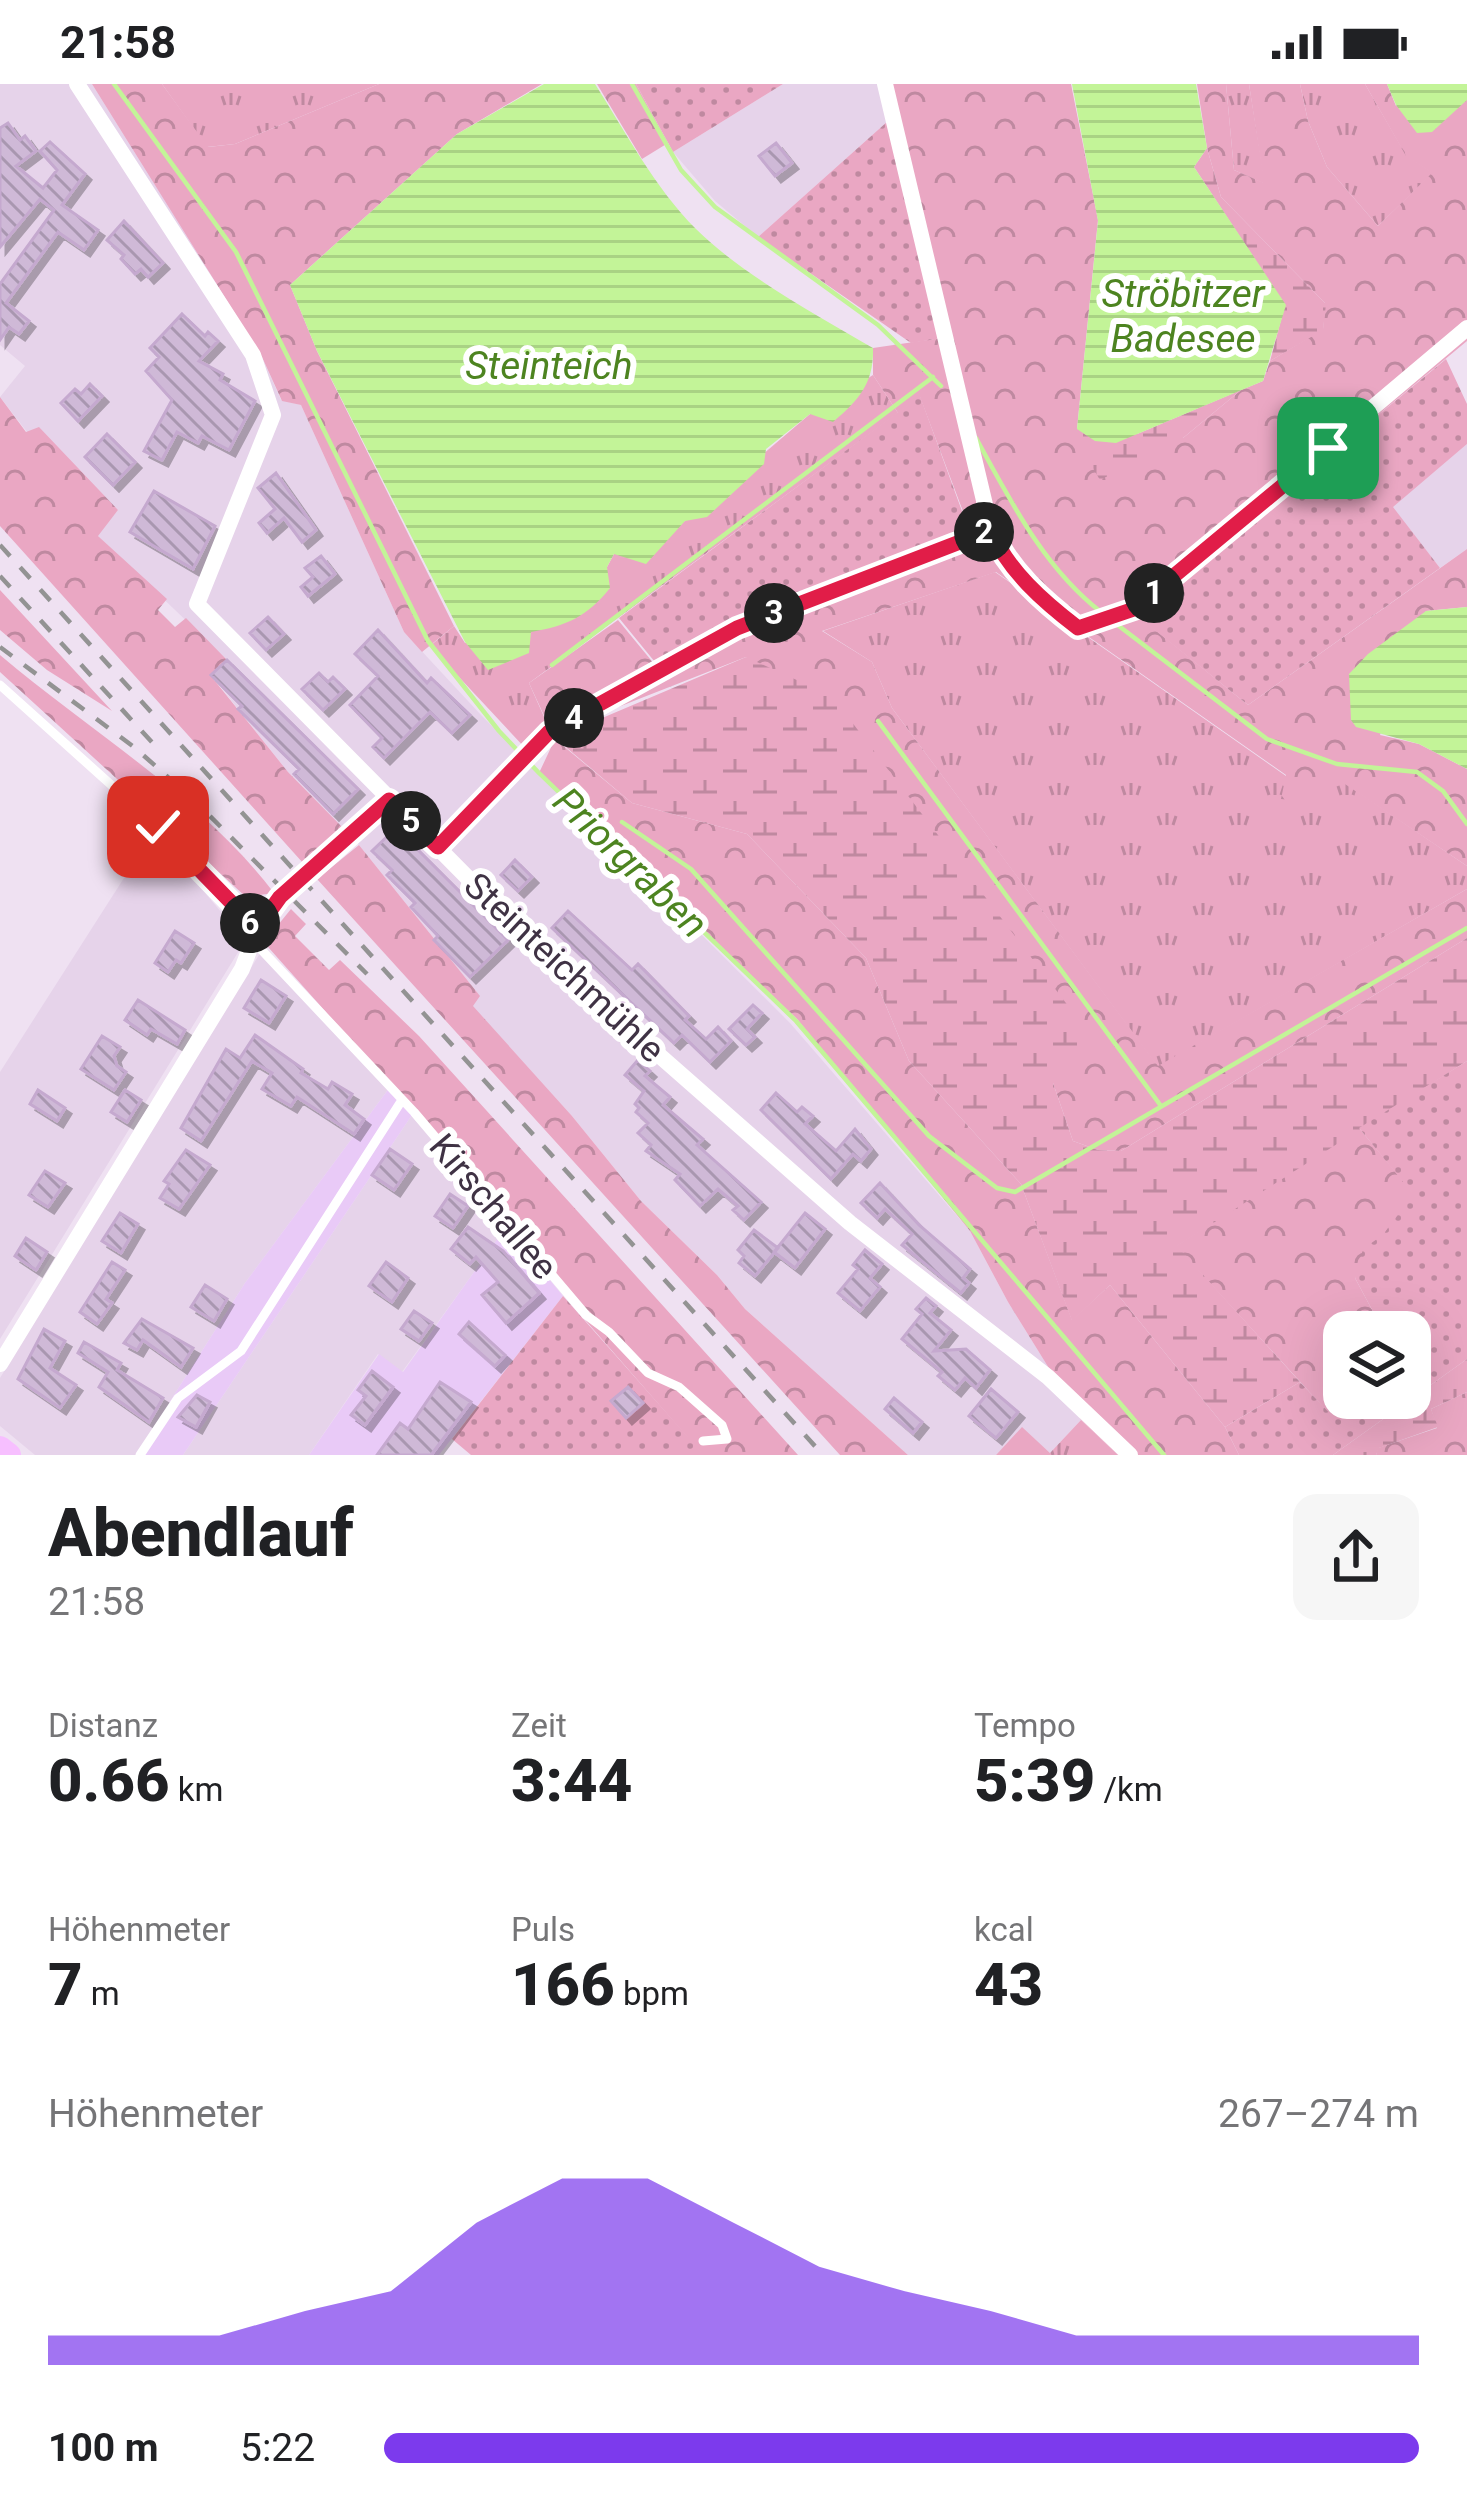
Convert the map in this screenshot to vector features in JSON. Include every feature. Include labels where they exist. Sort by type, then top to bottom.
[{"type":"main road","points":[[0,1448],[9,1455]]},
{"type":"street","name":"Steinteichmühle","points":[[76,84],[253,355],[273,415],[196,604],[536,947],[850,1223],[1048,1377],[1130,1455]]},
{"type":"street","points":[[885,84],[991,530],[1041,599],[1078,628],[1134,609],[1467,328]]},
{"type":"street","points":[[0,1364],[242,969],[255,935],[280,897],[389,800]]},
{"type":"lane","points":[[438,847],[549,732],[737,628],[991,530]]},
{"type":"lane","name":"Kirschallee","points":[[0,685],[158,827],[586,1315],[610,1332],[648,1373],[679,1387],[722,1425],[727,1439],[703,1441]]},
{"type":"lane","points":[[140,1455],[178,1397],[241,1351],[402,1100]]},
{"type":"shaded area","points":[[0,84],[92,84],[262,357],[281,400],[301,405],[404,632],[790,1023],[970,1231],[1081,1420],[1050,1453],[1022,1428],[996,1455],[908,1455],[745,1309],[641,1201],[472,1006],[479,995],[359,845],[288,772],[211,675],[226,659],[97,535],[118,510],[27,432],[0,397],[25,366],[0,345]]},
{"type":"shaded area","points":[[783,84],[879,84],[888,121],[758,237],[715,201],[673,152]]},
{"type":"shaded area","points":[[1467,444],[1467,549],[1440,568],[1392,507]]},
{"type":"shaded area","points":[[154,831],[245,941],[0,1339],[0,1072]]},
{"type":"shaded area","points":[[262,950],[390,1087],[245,1283],[136,1455],[35,1455],[0,1426],[0,1378]]},
{"type":"shaded area","points":[[390,1087],[414,1112],[183,1455],[136,1455],[245,1283]]},
{"type":"shaded area","points":[[414,1112],[508,1225],[402,1372],[378,1354],[309,1455],[183,1455]]},
{"type":"shaded area","points":[[506,1227],[563,1296],[439,1455],[309,1455],[379,1354],[403,1372]]},
{"type":"green space","points":[[92,84],[162,84],[208,147],[235,144],[379,84],[542,84],[457,134],[290,285],[317,351],[454,626],[422,652],[404,632],[301,405],[282,401],[262,357]]},
{"type":"green space","points":[[162,84],[379,84],[235,144],[207,147]]},
{"type":"green space","points":[[597,84],[636,84],[668,143],[642,159]]},
{"type":"green space","points":[[636,84],[783,84],[673,152]]},
{"type":"green space","points":[[879,84],[1071,84],[1098,220],[1077,429],[1183,438],[1241,390],[1263,381],[1270,361],[1323,329],[1325,303],[1221,197],[1197,84],[1226,84],[1234,170],[1264,183],[1249,84],[1300,84],[1308,121],[1327,167],[1378,226],[1432,173],[1406,156],[1365,84],[1387,84],[1396,106],[1467,99],[1467,341],[1137,615],[1248,705],[1467,549],[1467,607],[1426,611],[1380,735],[1419,744],[1467,769],[1467,866],[1333,776],[1321,803],[1281,799],[1286,775],[996,572],[822,631],[872,662],[892,708],[1158,1066],[1467,889],[1467,938],[1121,1151],[1098,1150],[1073,1141],[1053,1083],[746,657],[552,733],[529,683],[618,620],[660,671],[740,628],[973,538],[920,397],[898,413],[873,375],[873,348],[941,338]]},
{"type":"green space","points":[[1226,84],[1249,84],[1265,184],[1234,170]]},
{"type":"green space","points":[[1300,84],[1365,84],[1406,155],[1433,173],[1378,226],[1327,167],[1308,121]]},
{"type":"green space","points":[[888,121],[942,338],[911,343],[758,237]]},
{"type":"green space","points":[[1207,148],[1221,197],[1326,304],[1323,330],[1270,361],[1285,305],[1194,167]]},
{"type":"green space","points":[[1446,359],[1467,404],[1467,444],[1393,507],[1440,568],[1248,705],[1136,615]]},
{"type":"green space","points":[[873,375],[898,413],[529,683],[549,728],[527,750],[430,646],[454,626],[465,643],[529,630],[607,567],[614,554],[685,521],[810,414]]},
{"type":"green space","points":[[1241,390],[1183,438],[1100,480],[1081,448],[1077,429],[1095,441],[1116,443]]},
{"type":"green space","points":[[920,396],[970,533],[737,625],[659,667],[619,618]]},
{"type":"green space","points":[[0,397],[26,432],[39,427],[118,510],[98,536],[167,599],[158,610],[175,627],[186,618],[227,660],[211,676],[288,772],[344,829],[303,863],[0,526]]},
{"type":"green space","points":[[995,572],[1286,776],[1333,775],[1467,866],[1467,889],[1158,1067],[892,708],[872,662],[823,631]]},
{"type":"green space","points":[[0,590],[112,711],[47,670],[0,630]]},
{"type":"green space","points":[[0,655],[179,796],[245,858],[274,893],[246,897],[0,672]]},
{"type":"green space","points":[[746,657],[832,696],[1088,1032],[1053,1083],[1073,1141],[1098,1150],[1121,1151],[1467,938],[1467,1061],[1177,1246],[1300,1382],[1225,1427],[1110,1285],[1072,1321],[1021,1184],[909,1061],[866,958],[747,834],[632,803],[555,738]]},
{"type":"green space","points":[[555,739],[632,803],[747,834],[866,958],[909,1061],[1021,1184],[1072,1320],[1110,1285],[1225,1427],[1239,1455],[1118,1455],[1081,1420],[970,1231],[797,1019],[539,773]]},
{"type":"green space","points":[[359,845],[480,996],[473,1006],[641,1201],[745,1309],[908,1455],[840,1455],[317,879]]},
{"type":"green space","points":[[291,909],[306,924],[295,936],[329,970],[340,960],[419,1036],[798,1455],[703,1455],[586,1321],[562,1281],[513,1222],[268,947],[265,941]]},
{"type":"green space","points":[[1467,1061],[1467,1359],[1431,1385],[1431,1311],[1373,1311],[1355,1278],[1363,1249],[1384,1234],[1413,1194],[1359,1128]]},
{"type":"green space","points":[[1359,1128],[1414,1194],[1355,1278],[1373,1311],[1323,1311],[1323,1407],[1176,1246]]},
{"type":"green space","points":[[563,1296],[704,1455],[471,1455],[452,1439]]},
{"type":"green space","points":[[1467,1359],[1467,1392],[1431,1409],[1431,1385]]},
{"type":"green space","points":[[1300,1382],[1323,1406],[1323,1419],[1383,1419],[1333,1455],[1239,1455],[1225,1427]]},
{"type":"green space","points":[[1467,1392],[1467,1455],[1376,1455],[1378,1448],[1437,1428],[1431,1409]]},
{"type":"green space","points":[[1431,1409],[1438,1427],[1379,1448],[1376,1455],[1333,1455],[1383,1419],[1431,1419]]},
{"type":"green space","points":[[1081,1420],[1118,1455],[996,1455],[1022,1427],[1050,1453]]},
{"type":"water","name":"Steinteich","points":[[544,84],[595,84],[654,178],[696,229],[757,278],[873,348],[873,360],[863,390],[833,422],[810,414],[766,449],[764,464],[707,517],[685,521],[646,564],[614,554],[607,567],[610,588],[593,606],[565,623],[531,632],[529,653],[488,670],[465,642],[317,351],[290,285],[457,134]]},
{"type":"water","name":"Ströbitzer Badesee","points":[[1072,84],[1196,84],[1207,148],[1194,167],[1286,305],[1263,381],[1116,443],[1095,441],[1077,429],[1098,221]]},
{"type":"water","points":[[1387,84],[1467,84],[1467,100],[1432,132],[1417,133]]},
{"type":"water","points":[[1467,607],[1467,769],[1419,744],[1356,727],[1351,720],[1349,674],[1426,611]]},
{"type":"building","points":[[8,123],[36,151],[16,166],[43,188],[57,170],[40,151],[50,142],[85,174],[62,205],[98,230],[84,250],[58,232],[6,303],[29,321],[19,334],[9,327],[0,340],[0,284],[54,210],[40,199],[0,247],[0,128]]},
{"type":"building","points":[[776,143],[792,163],[775,176],[759,156]]},
{"type":"building","points":[[124,221],[163,263],[148,277],[141,269],[135,274],[107,240]]},
{"type":"building","points":[[182,314],[205,336],[208,332],[218,341],[199,361],[255,401],[229,450],[202,436],[198,443],[177,432],[162,460],[144,451],[172,400],[146,371],[159,357],[150,348]]},
{"type":"building","points":[[90,384],[102,396],[78,421],[61,403],[75,389],[81,394]]},
{"type":"building","points":[[107,434],[135,462],[113,485],[85,457]]},
{"type":"building","points":[[276,473],[316,530],[302,542],[284,518],[267,533],[259,523],[275,509],[258,488]]},
{"type":"building","points":[[154,491],[215,526],[193,569],[130,532]]},
{"type":"building","points":[[321,556],[335,574],[308,596],[301,587],[313,577],[305,568]]},
{"type":"building","points":[[268,617],[284,634],[266,650],[250,633]]},
{"type":"building","points":[[378,630],[427,683],[431,678],[470,715],[452,733],[430,712],[384,758],[373,747],[382,738],[350,705],[378,676],[355,654]]},
{"type":"building","points":[[227,660],[358,789],[333,814],[294,774],[299,769],[211,675]]},
{"type":"building","points":[[319,673],[328,682],[333,677],[345,689],[323,710],[302,689]]},
{"type":"building","points":[[396,828],[508,940],[470,977],[434,940],[438,936],[387,875],[392,870],[372,851]]},
{"type":"building","points":[[515,860],[532,877],[518,891],[501,875]]},
{"type":"building","points":[[568,911],[632,970],[638,964],[706,1039],[718,1027],[731,1041],[710,1062],[682,1035],[674,1043],[552,928]]},
{"type":"building","points":[[175,931],[194,943],[181,963],[176,960],[168,972],[155,963]]},
{"type":"building","points":[[261,980],[286,996],[269,1023],[244,1008]]},
{"type":"building","points":[[138,1000],[185,1030],[177,1044],[151,1029],[147,1035],[125,1020]]},
{"type":"building","points":[[753,1005],[762,1013],[747,1029],[755,1037],[746,1045],[729,1029]]},
{"type":"building","points":[[255,1035],[303,1069],[301,1073],[328,1089],[332,1082],[352,1094],[345,1105],[364,1119],[354,1134],[297,1097],[291,1106],[262,1089],[272,1073],[252,1061],[201,1141],[181,1128],[226,1049],[240,1058]]},
{"type":"building","points":[[102,1036],[120,1047],[114,1056],[126,1072],[114,1090],[81,1069]]},
{"type":"building","points":[[638,1060],[650,1071],[645,1076],[670,1097],[663,1105],[703,1139],[697,1145],[761,1202],[744,1220],[733,1210],[738,1206],[718,1189],[700,1206],[675,1180],[680,1174],[646,1151],[651,1145],[638,1133],[648,1123],[636,1112],[635,1104],[644,1091],[625,1075]]},
{"type":"building","points":[[38,1090],[65,1108],[57,1121],[30,1104]]},
{"type":"building","points":[[125,1090],[141,1100],[127,1122],[111,1112]]},
{"type":"building","points":[[776,1093],[797,1112],[802,1107],[813,1116],[805,1124],[836,1151],[855,1129],[871,1149],[861,1161],[853,1154],[831,1179],[761,1110]]},
{"type":"building","points":[[390,1149],[412,1164],[394,1190],[372,1175]]},
{"type":"building","points":[[186,1150],[210,1165],[179,1209],[160,1198],[169,1184],[164,1181]]},
{"type":"building","points":[[45,1171],[65,1183],[48,1207],[29,1195]]},
{"type":"building","points":[[880,1183],[970,1269],[963,1278],[969,1283],[961,1293],[902,1245],[912,1234],[885,1209],[877,1218],[861,1203]]},
{"type":"building","points":[[450,1194],[468,1206],[453,1228],[435,1216]]},
{"type":"building","points":[[120,1213],[138,1224],[121,1253],[102,1241]]},
{"type":"building","points":[[805,1213],[825,1229],[795,1268],[774,1252]]},
{"type":"building","points":[[468,1227],[503,1251],[539,1293],[506,1323],[482,1295],[498,1282],[476,1257],[470,1264],[451,1249]]},
{"type":"building","points":[[754,1230],[778,1248],[755,1276],[739,1263],[744,1256],[738,1250]]},
{"type":"building","points":[[26,1238],[47,1252],[36,1270],[15,1256]]},
{"type":"building","points":[[865,1250],[882,1264],[870,1278],[880,1287],[860,1311],[838,1293],[858,1269],[853,1265]]},
{"type":"building","points":[[112,1262],[125,1270],[106,1299],[112,1303],[97,1324],[80,1312]]},
{"type":"building","points":[[386,1262],[408,1278],[392,1302],[369,1286]]},
{"type":"building","points":[[205,1285],[227,1299],[214,1321],[191,1307]]},
{"type":"building","points":[[926,1298],[936,1306],[930,1313],[951,1330],[934,1351],[966,1349],[990,1370],[976,1388],[965,1378],[955,1390],[938,1376],[942,1372],[902,1339],[922,1314],[916,1309]]},
{"type":"building","points":[[414,1311],[432,1323],[419,1341],[401,1329]]},
{"type":"building","points":[[142,1319],[193,1348],[181,1367],[143,1340],[137,1350],[124,1343]]},
{"type":"building","points":[[469,1322],[505,1355],[495,1366],[459,1334]]},
{"type":"building","points":[[44,1329],[65,1341],[50,1368],[76,1385],[60,1408],[18,1379]]},
{"type":"building","points":[[84,1342],[121,1363],[117,1370],[163,1398],[149,1422],[99,1387],[108,1372],[78,1353]]},
{"type":"building","points":[[372,1371],[393,1387],[365,1425],[351,1415],[366,1396],[358,1390]]},
{"type":"building","points":[[440,1382],[471,1402],[431,1455],[377,1455],[400,1423],[408,1429]]},
{"type":"building","points":[[628,1387],[643,1403],[626,1418],[611,1401]]},
{"type":"building","points":[[991,1389],[1018,1412],[996,1438],[969,1416]]},
{"type":"building","points":[[197,1395],[210,1402],[196,1427],[178,1417]]},
{"type":"building","points":[[894,1398],[922,1422],[913,1433],[885,1409]]},
{"type":"waterway","name":"Priorgraben","points":[[114,84],[236,252],[428,641],[539,773],[796,1021],[1164,1455]]},
{"type":"waterway","points":[[632,84],[681,170],[715,207],[878,325],[941,386]]},
{"type":"waterway","points":[[552,665],[933,377]]},
{"type":"waterway","points":[[976,438],[1045,554],[1101,612]]},
{"type":"waterway","points":[[1115,623],[1267,739],[1337,764],[1417,772],[1443,791],[1467,824]]},
{"type":"waterway","points":[[878,721],[1161,1106]]},
{"type":"waterway","points":[[622,822],[691,869],[929,1136],[997,1188],[1015,1192],[1467,928]]},
{"type":"railway","points":[[0,545],[823,1455]]},
{"type":"railway","points":[[0,576],[159,750]]},
{"type":"railway","points":[[0,647],[134,747],[195,801],[367,974]]},
{"type":"route","points":[[158,827],[257,929],[280,897],[389,800],[438,847],[549,732],[737,628],[991,530],[1041,599],[1078,628],[1115,617],[1134,609],[1328,448]]}]
